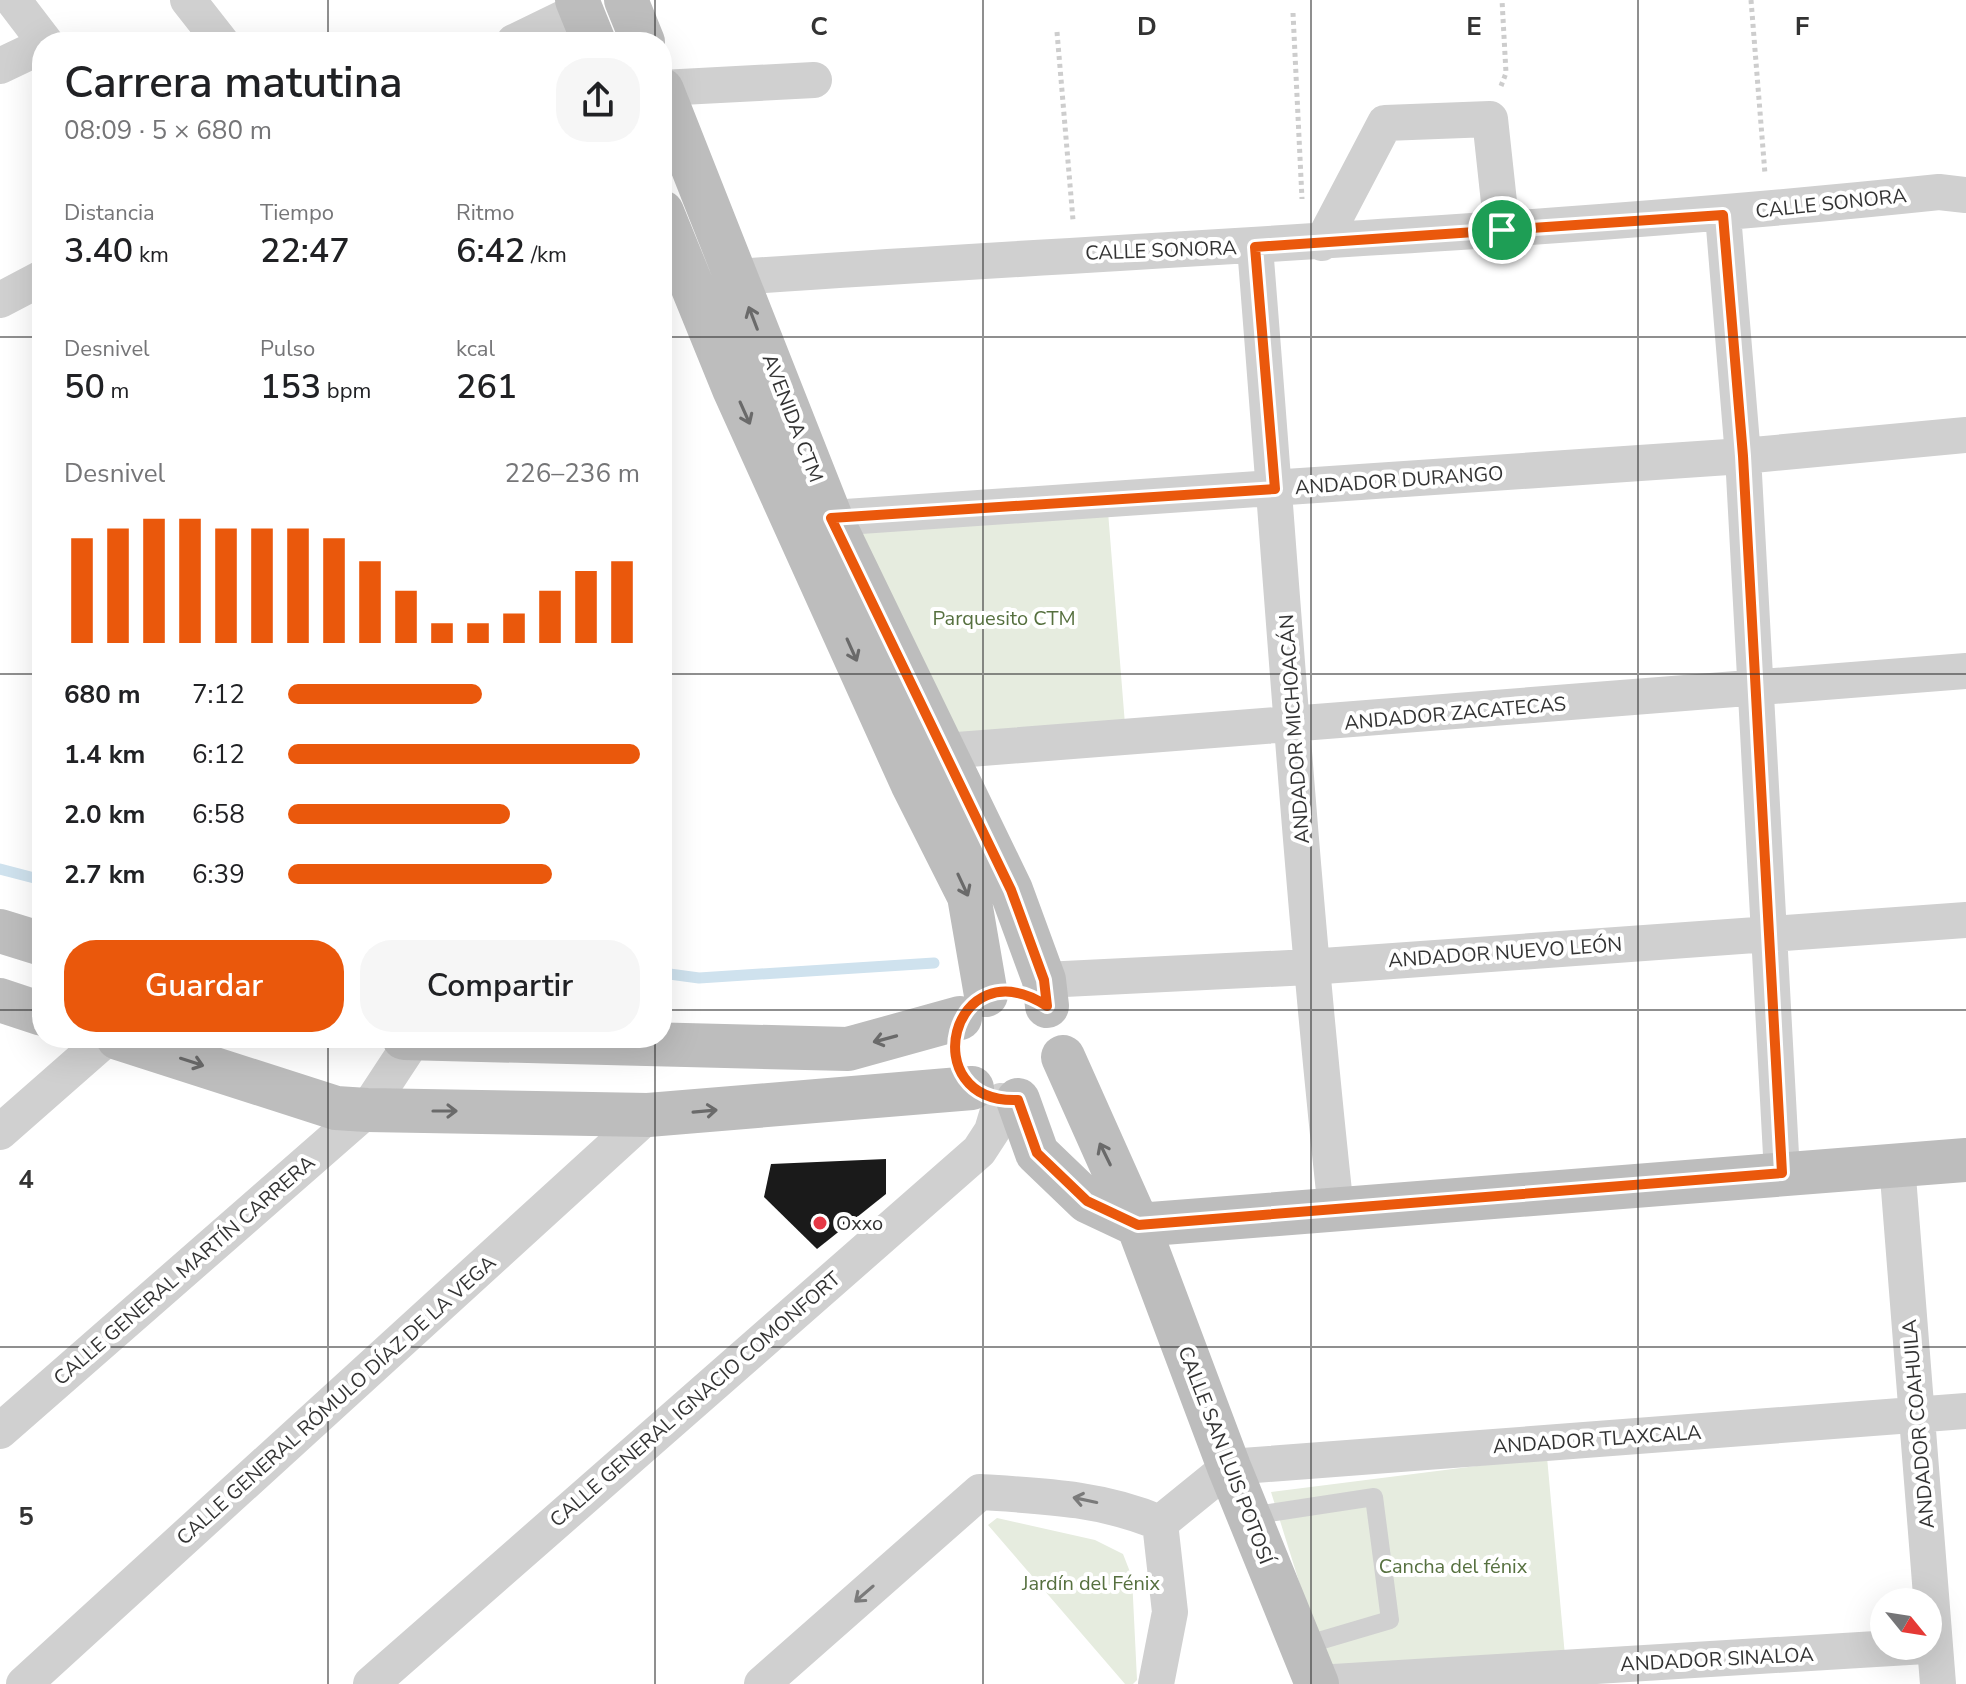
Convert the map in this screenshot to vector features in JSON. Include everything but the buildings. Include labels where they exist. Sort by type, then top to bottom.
[{"type":"main road","points":[[626,0],[639,32]]},
{"type":"main road","name":"AVENIDA CTM","points":[[672,114],[831,518],[1011,890],[1046,993]]},
{"type":"main road","name":"AVENIDA CTM","points":[[672,237],[734,389],[912,783],[969,896],[973,1007]]},
{"type":"main road","points":[[0,931],[32,941]]},
{"type":"main road","points":[[149,1048],[336,1108],[648,1115],[1038,1093],[1054,1077],[1063,1057],[1062,1029],[1046,993],[1007,990],[973,1007],[848,1049],[672,1045]]},
{"type":"main road","points":[[0,1000],[32,1011]]},
{"type":"main road","points":[[973,1007],[953,1042],[957,1068],[997,1096],[1037,1153],[1087,1201],[1138,1225],[1966,1160]]},
{"type":"main road","name":"CALLE SAN LUIS POTOSÍ","points":[[1063,1057],[1138,1225],[1229,1467],[1312,1671]]},
{"type":"street","points":[[13,0],[36,32]]},
{"type":"street","points":[[188,0],[213,32]]},
{"type":"street","points":[[542,32],[584,17]]},
{"type":"street","points":[[0,66],[32,50]]},
{"type":"street","points":[[672,88],[814,80]]},
{"type":"street","points":[[1313,244],[1385,123],[1490,119],[1502,230]]},
{"type":"street","name":"CALLE SONORA","points":[[737,277],[1075,253],[1313,244],[1723,215],[1939,192],[1966,195]]},
{"type":"street","points":[[1723,215],[1743,456],[1782,1173]]},
{"type":"street","name":"ANDADOR MICHOACÁN","points":[[1255,247],[1295,726],[1309,967],[1336,1210]]},
{"type":"street","points":[[0,300],[32,283]]},
{"type":"street","name":"ANDADOR DURANGO","points":[[831,518],[1743,456],[1966,435]]},
{"type":"street","name":"ANDADOR ZACATECAS","points":[[944,751],[1295,726],[1966,671]]},
{"type":"street","name":"ANDADOR NUEVO LEÓN","points":[[1046,993],[1309,967],[1966,920]]},
{"type":"street","points":[[0,1132],[96,1048]]},
{"type":"street","name":"CALLE GENERAL MARTÍN CARRERA","points":[[0,1431],[367,1110],[403,1048]]},
{"type":"street","name":"CALLE GENERAL IGNACIO COMONFORT","points":[[371,1684],[979,1151],[992,1131],[997,1096]]},
{"type":"street","name":"CALLE GENERAL RÓMULO DÍAZ DE LA VEGA","points":[[24,1684],[648,1115]]},
{"type":"street","name":"ANDADOR COAHUILA","points":[[1897,1164],[1933,1588]]},
{"type":"street","name":"ANDADOR TLAXCALA","points":[[1229,1467],[1966,1411]]},
{"type":"street","points":[[1160,1523],[1229,1467]]},
{"type":"street","points":[[762,1684],[980,1492],[1071,1497],[1127,1509],[1160,1523]]},
{"type":"street","points":[[1156,1684],[1170,1612],[1160,1523]]},
{"type":"street","name":"ANDADOR SINALOA","points":[[1312,1671],[1870,1648]]},
{"type":"street","name":"ANDADOR COAHUILA","points":[[1938,1660],[1938,1684]]},
{"type":"lane","points":[[1249,1516],[1374,1497],[1390,1620],[1312,1671]]},
{"type":"path","points":[[1490,119],[1506,73],[1502,0]]},
{"type":"path","points":[[1751,0],[1768,210]]},
{"type":"path","points":[[1293,13],[1313,244]]},
{"type":"path","points":[[1057,32],[1075,253]]},
{"type":"green space","name":"Parquesito CTM","points":[[1107,499],[1126,737],[944,751],[831,518]]},
{"type":"green space","name":"Cancha del fénix","points":[[1547,1457],[1565,1656],[1327,1671],[1271,1492]]},
{"type":"green space","name":"Jardín del Fénix","points":[[997,1518],[1095,1540],[1123,1554],[1132,1577],[1137,1680],[1133,1684],[1125,1684],[988,1525]]},
{"type":"waterway","points":[[0,869],[32,877]]},
{"type":"waterway","points":[[672,974],[699,978],[934,963]]},
{"type":"place","name":"Oxxo","points":[[820,1223]]},
{"type":"route","points":[[1723,215],[1743,456],[1782,1173],[1138,1225],[1087,1201],[1037,1153],[1018,1100],[1001,1101],[986,1097],[972,1088],[957,1068],[953,1042],[960,1018],[971,1005],[986,995],[1007,990],[1029,994],[1047,1006],[1044,980],[1011,890],[831,518],[1275,489],[1255,247],[1502,230],[1723,215]]}]
